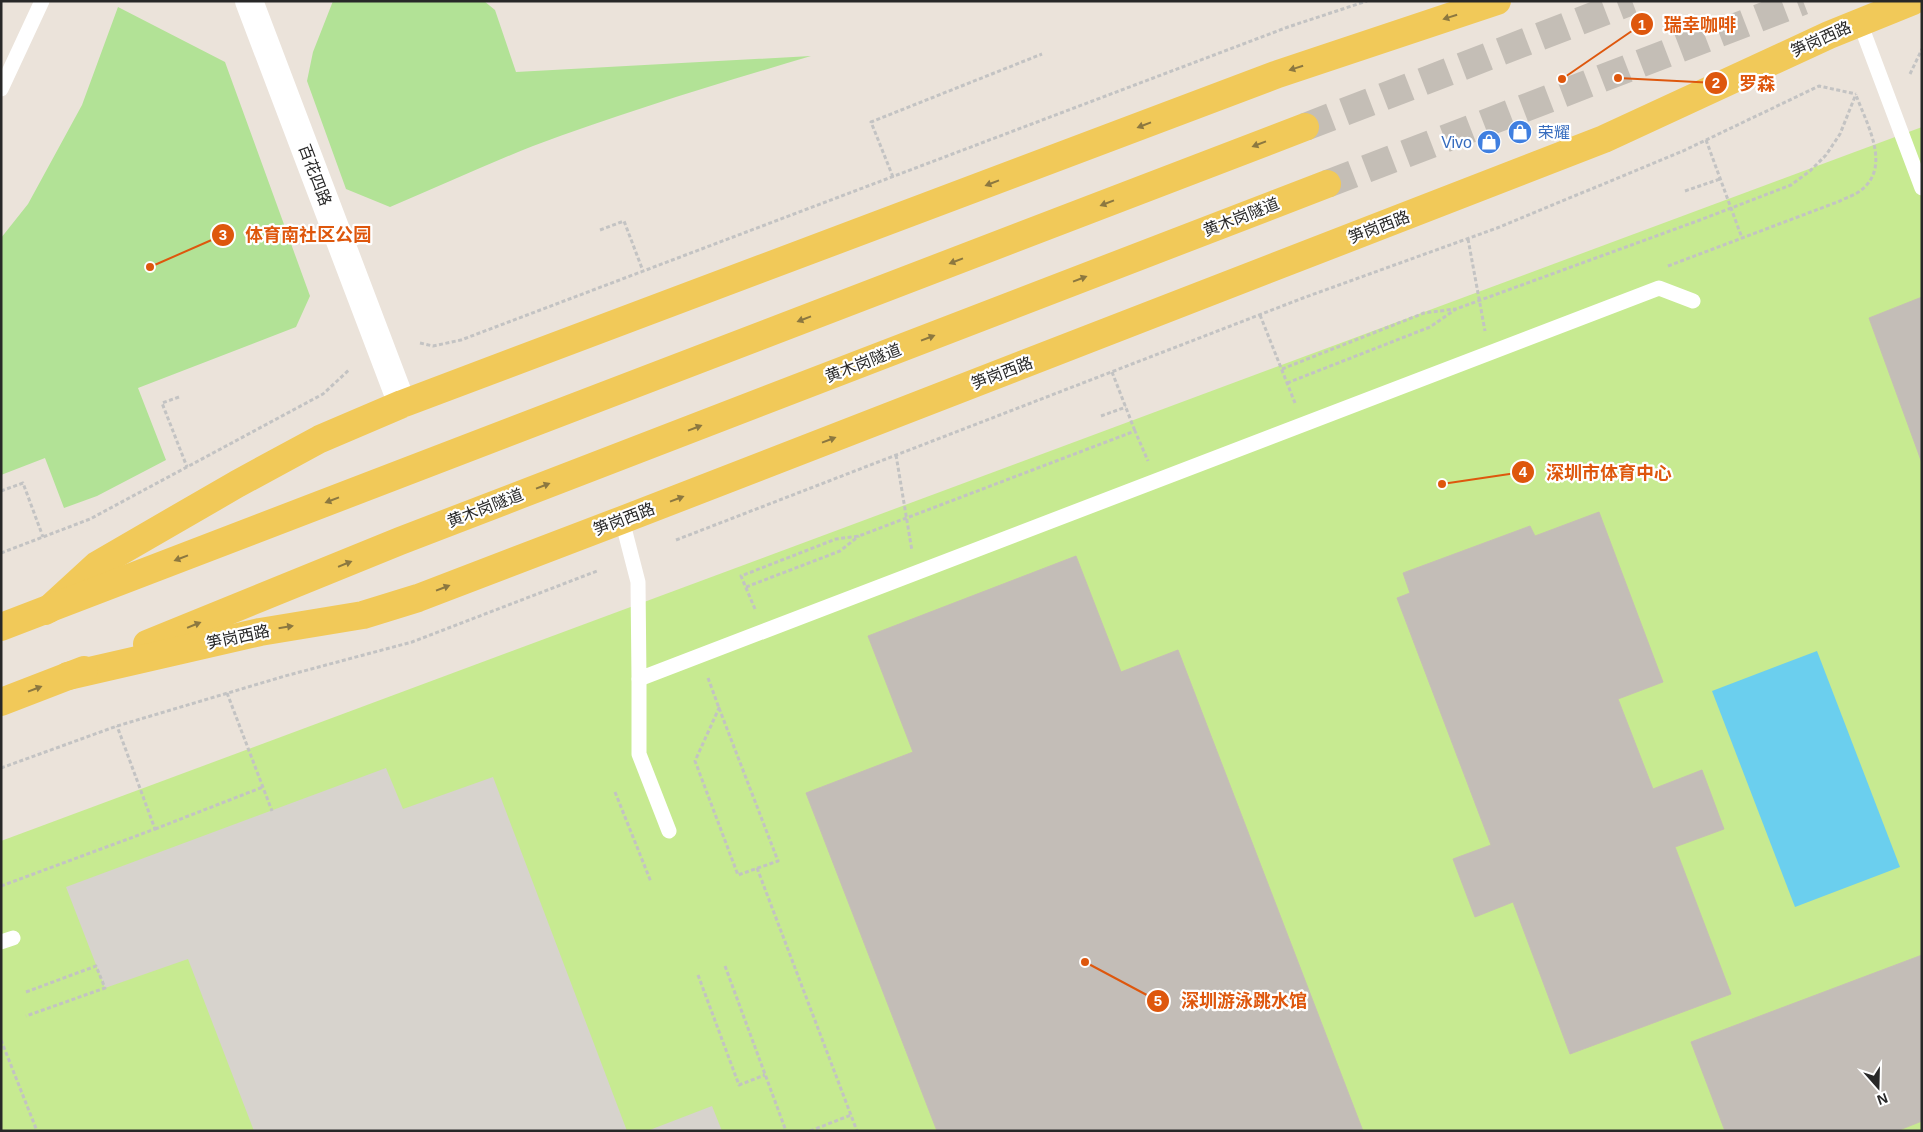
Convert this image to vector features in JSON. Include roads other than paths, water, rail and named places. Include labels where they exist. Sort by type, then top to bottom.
[{"type":"main road","points":[[49,609],[97,566],[113,556],[237,484],[320,439],[402,404],[1278,74],[1497,1]]},
{"type":"main road","name":"笋岗西路","points":[[68,676],[260,632],[363,614],[418,598],[1595,142],[1829,35],[1913,1]]},
{"type":"main road","points":[[1,627],[1305,127]]},
{"type":"main road","name":"黄木岗隧道","points":[[400,541],[1326,184]]},
{"type":"main road","name":"笋岗西路","points":[[1,702],[400,541]]},
{"type":"street","name":"百花四路","points":[[248,2],[402,404]]},
{"type":"lane","points":[[1,89],[42,1]]},
{"type":"lane","points":[[1860,23],[1922,188]]},
{"type":"lane","points":[[638,678],[1659,288],[1693,301]]},
{"type":"lane","points":[[622,520],[638,582],[639,754],[669,831]]},
{"type":"water","points":[[1817,651],[1900,867],[1795,907],[1712,691]]},
{"type":"tunnel","points":[[1305,127],[1632,1]]},
{"type":"tunnel","points":[[1327,184],[1803,1]]},
{"type":"place","name":"罗森","points":[[1618,78]]},
{"type":"place","name":"瑞幸咖啡","points":[[1562,79]]},
{"type":"place","name":"荣耀","points":[[1520,132]]},
{"type":"place","name":"Vivo","points":[[1489,142]]},
{"type":"place","name":"体育南社区公园","points":[[150,267]]},
{"type":"place","name":"深圳市体育中心","points":[[1442,484]]},
{"type":"place","name":"深圳游泳跳水馆","points":[[1085,962]]}]
